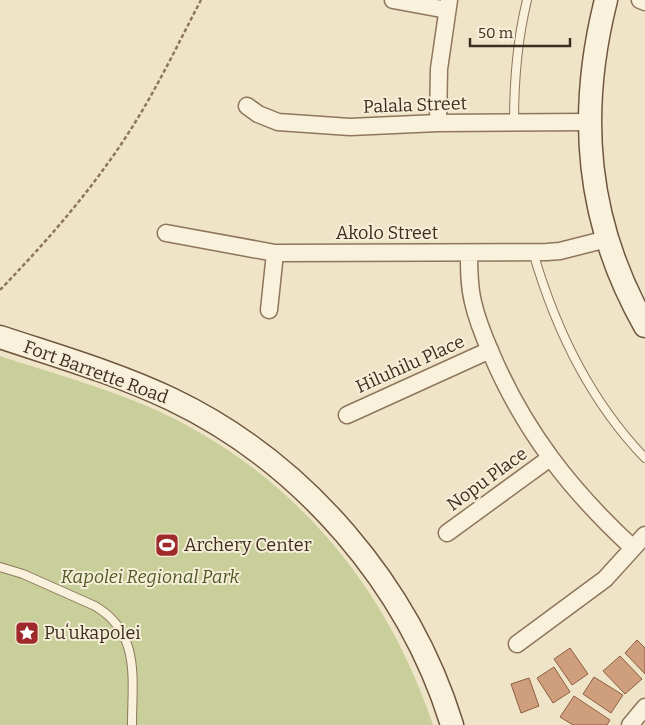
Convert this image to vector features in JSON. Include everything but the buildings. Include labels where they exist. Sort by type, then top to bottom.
[{"type":"main road","points":[[606,0],[590,84],[589,122],[592,172],[607,239],[624,284],[645,326]]},
{"type":"main road","name":"Fort Barrette Road","points":[[0,337],[119,377],[173,400],[225,430],[282,472],[322,508],[344,532],[385,585],[402,612],[432,669],[444,697],[452,725]]},
{"type":"street","points":[[394,0],[448,5],[439,68],[438,123]]},
{"type":"street","points":[[640,0],[645,2]]},
{"type":"street","name":"Palala Street","points":[[247,106],[269,119],[286,123],[350,127],[438,123],[589,122]]},
{"type":"street","name":"Akolo Street","points":[[166,233],[275,253],[560,251],[607,239]]},
{"type":"street","points":[[269,310],[275,253]]},
{"type":"street","points":[[469,253],[469,280],[473,304],[490,350],[520,412],[550,458],[574,488],[613,530],[634,548]]},
{"type":"street","name":"Hiluhilu Place","points":[[347,415],[490,350]]},
{"type":"street","name":"Nopu Place","points":[[447,533],[550,458]]},
{"type":"street","points":[[517,644],[605,579],[645,535]]},
{"type":"street","points":[[630,725],[645,707]]},
{"type":"lane","points":[[514,122],[514,81],[520,34],[527,0]]},
{"type":"lane","points":[[533,252],[551,310],[577,364],[606,411],[645,458]]},
{"type":"lane","points":[[0,567],[23,574],[95,606],[103,610],[116,623],[126,640],[132,660],[132,725]]},
{"type":"path","points":[[0,290],[50,236],[109,162],[137,120],[201,0]]},
{"type":"green space","name":"Archery Center","points":[[0,356],[147,406],[198,431],[244,461],[286,496],[324,534],[358,577],[388,623],[413,672],[433,725],[0,725]]},
{"type":"place","name":"Archery Center","points":[[167,545]]},
{"type":"place","name":"Puʻukapolei","points":[[27,633]]},
{"type":"park label","name":"Kapolei Regional Park","points":[[150,577]]}]
